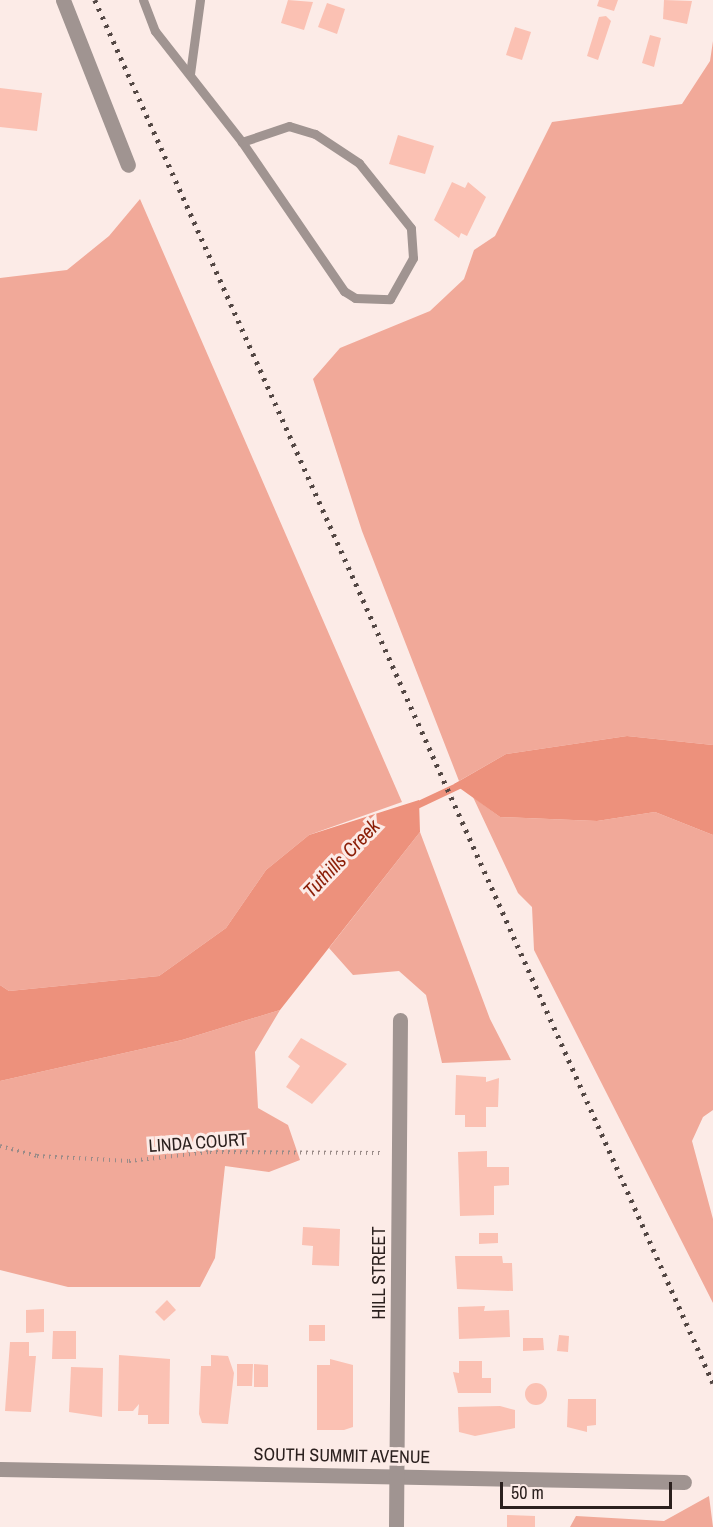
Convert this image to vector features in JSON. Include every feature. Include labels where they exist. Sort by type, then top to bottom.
[{"type":"street","points":[[63,0],[128,165]]},
{"type":"street","name":"HILL STREET","points":[[396,1527],[400,1020]]},
{"type":"street","name":"SOUTH SUMMIT AVENUE","points":[[0,1469],[684,1482]]},
{"type":"lane","points":[[143,0],[155,31],[242,142],[344,291],[355,298],[390,299],[414,258],[411,228],[359,163],[315,134],[289,126],[242,142]]},
{"type":"lane","points":[[190,74],[200,0]]},
{"type":"path","name":"LINDA COURT","points":[[0,1146],[37,1156],[129,1161],[210,1152],[399,1153]]},
{"type":"shaded area","points":[[713,41],[713,745],[627,736],[506,754],[459,781],[362,531],[313,379],[340,348],[430,311],[464,279],[474,250],[495,236],[552,122],[682,104],[710,61]]},
{"type":"shaded area","points":[[140,199],[402,802],[309,835],[266,870],[226,928],[159,976],[9,991],[0,985],[0,278],[67,270],[109,236]]},
{"type":"shaded area","points":[[473,797],[500,817],[597,821],[655,812],[713,835],[713,1110],[703,1117],[692,1141],[713,1219],[713,1303],[534,950],[532,907],[518,893]]},
{"type":"shaded area","points":[[420,832],[490,1019],[511,1060],[442,1063],[426,995],[399,971],[353,975],[329,948]]},
{"type":"shaded area","points":[[280,1010],[255,1052],[258,1108],[288,1125],[300,1160],[269,1172],[225,1166],[215,1258],[200,1287],[68,1287],[0,1270],[0,1081],[182,1040]]},
{"type":"shaded area","points":[[709,1496],[713,1527],[570,1527],[576,1516],[664,1521]]},
{"type":"water","points":[[627,736],[713,745],[713,835],[655,812],[597,821],[500,817],[454,784],[506,754]]},
{"type":"water","points":[[419,800],[420,832],[280,1010],[182,1040],[0,1081],[0,985],[9,991],[159,976],[226,928],[266,870],[309,835]]},
{"type":"building","points":[[288,0],[313,2],[304,30],[281,23]]},
{"type":"building","points":[[599,0],[618,0],[614,11],[597,6]]},
{"type":"building","points":[[664,0],[692,1],[687,24],[663,19]]},
{"type":"building","points":[[327,3],[345,9],[337,34],[318,27]]},
{"type":"building","points":[[606,16],[611,21],[598,60],[587,56],[599,17]]},
{"type":"building","points":[[515,27],[531,32],[522,60],[506,55]]},
{"type":"building","points":[[650,35],[661,38],[654,67],[642,63]]},
{"type":"building","points":[[0,88],[42,93],[37,131],[0,127]]},
{"type":"building","points":[[398,135],[434,146],[425,174],[389,164]]},
{"type":"building","points":[[452,182],[465,188],[468,182],[486,197],[467,236],[461,233],[459,238],[434,220]]},
{"type":"building","points":[[301,1038],[347,1064],[312,1104],[286,1087],[300,1066],[288,1057]]},
{"type":"building","points":[[456,1075],[486,1077],[486,1082],[499,1078],[498,1107],[486,1107],[486,1127],[465,1127],[465,1115],[455,1115]]},
{"type":"building","points":[[487,1151],[487,1167],[509,1167],[509,1185],[494,1186],[494,1215],[460,1216],[458,1152]]},
{"type":"building","points":[[303,1227],[340,1229],[339,1266],[312,1265],[313,1246],[302,1245]]},
{"type":"building","points":[[479,1233],[498,1233],[498,1243],[479,1244]]},
{"type":"building","points":[[455,1256],[502,1256],[503,1263],[512,1263],[513,1291],[457,1289]]},
{"type":"building","points":[[167,1300],[176,1310],[164,1321],[155,1312]]},
{"type":"building","points":[[485,1306],[484,1311],[509,1310],[510,1337],[459,1339],[458,1307]]},
{"type":"building","points":[[44,1309],[44,1332],[26,1333],[26,1310]]},
{"type":"building","points":[[309,1325],[325,1325],[325,1341],[309,1341]]},
{"type":"building","points":[[53,1331],[76,1331],[76,1359],[52,1359]]},
{"type":"building","points":[[559,1335],[569,1336],[568,1352],[557,1351]]},
{"type":"building","points":[[523,1338],[543,1338],[544,1350],[523,1351]]},
{"type":"building","points":[[10,1342],[29,1342],[29,1356],[36,1356],[31,1412],[5,1411]]},
{"type":"building","points":[[119,1355],[170,1359],[169,1424],[148,1424],[148,1415],[138,1415],[139,1404],[133,1411],[118,1411]]},
{"type":"building","points":[[211,1355],[228,1356],[234,1373],[228,1424],[202,1423],[199,1414],[201,1366],[211,1366]]},
{"type":"building","points":[[330,1359],[353,1365],[353,1427],[344,1430],[317,1430],[317,1365],[330,1365]]},
{"type":"building","points":[[459,1361],[482,1361],[482,1378],[491,1378],[491,1393],[458,1393],[453,1372],[459,1373]]},
{"type":"building","points":[[237,1364],[253,1364],[252,1386],[237,1386]]},
{"type":"building","points":[[254,1364],[268,1365],[268,1387],[254,1387]]},
{"type":"building","points":[[71,1367],[103,1368],[102,1417],[69,1412]]},
{"type":"building","points":[[536,1383],[544,1386],[547,1394],[544,1402],[536,1405],[528,1402],[525,1394],[528,1386]]},
{"type":"building","points":[[568,1399],[596,1399],[596,1425],[587,1426],[587,1432],[567,1427]]},
{"type":"building","points":[[500,1406],[515,1410],[515,1428],[475,1436],[459,1432],[458,1407]]},
{"type":"building","points":[[507,1515],[535,1516],[535,1527],[507,1527]]},
{"type":"waterway","name":"Tuthills Creek","points":[[412,807],[463,783]]},
{"type":"railway","points":[[95,0],[713,1383]]}]
